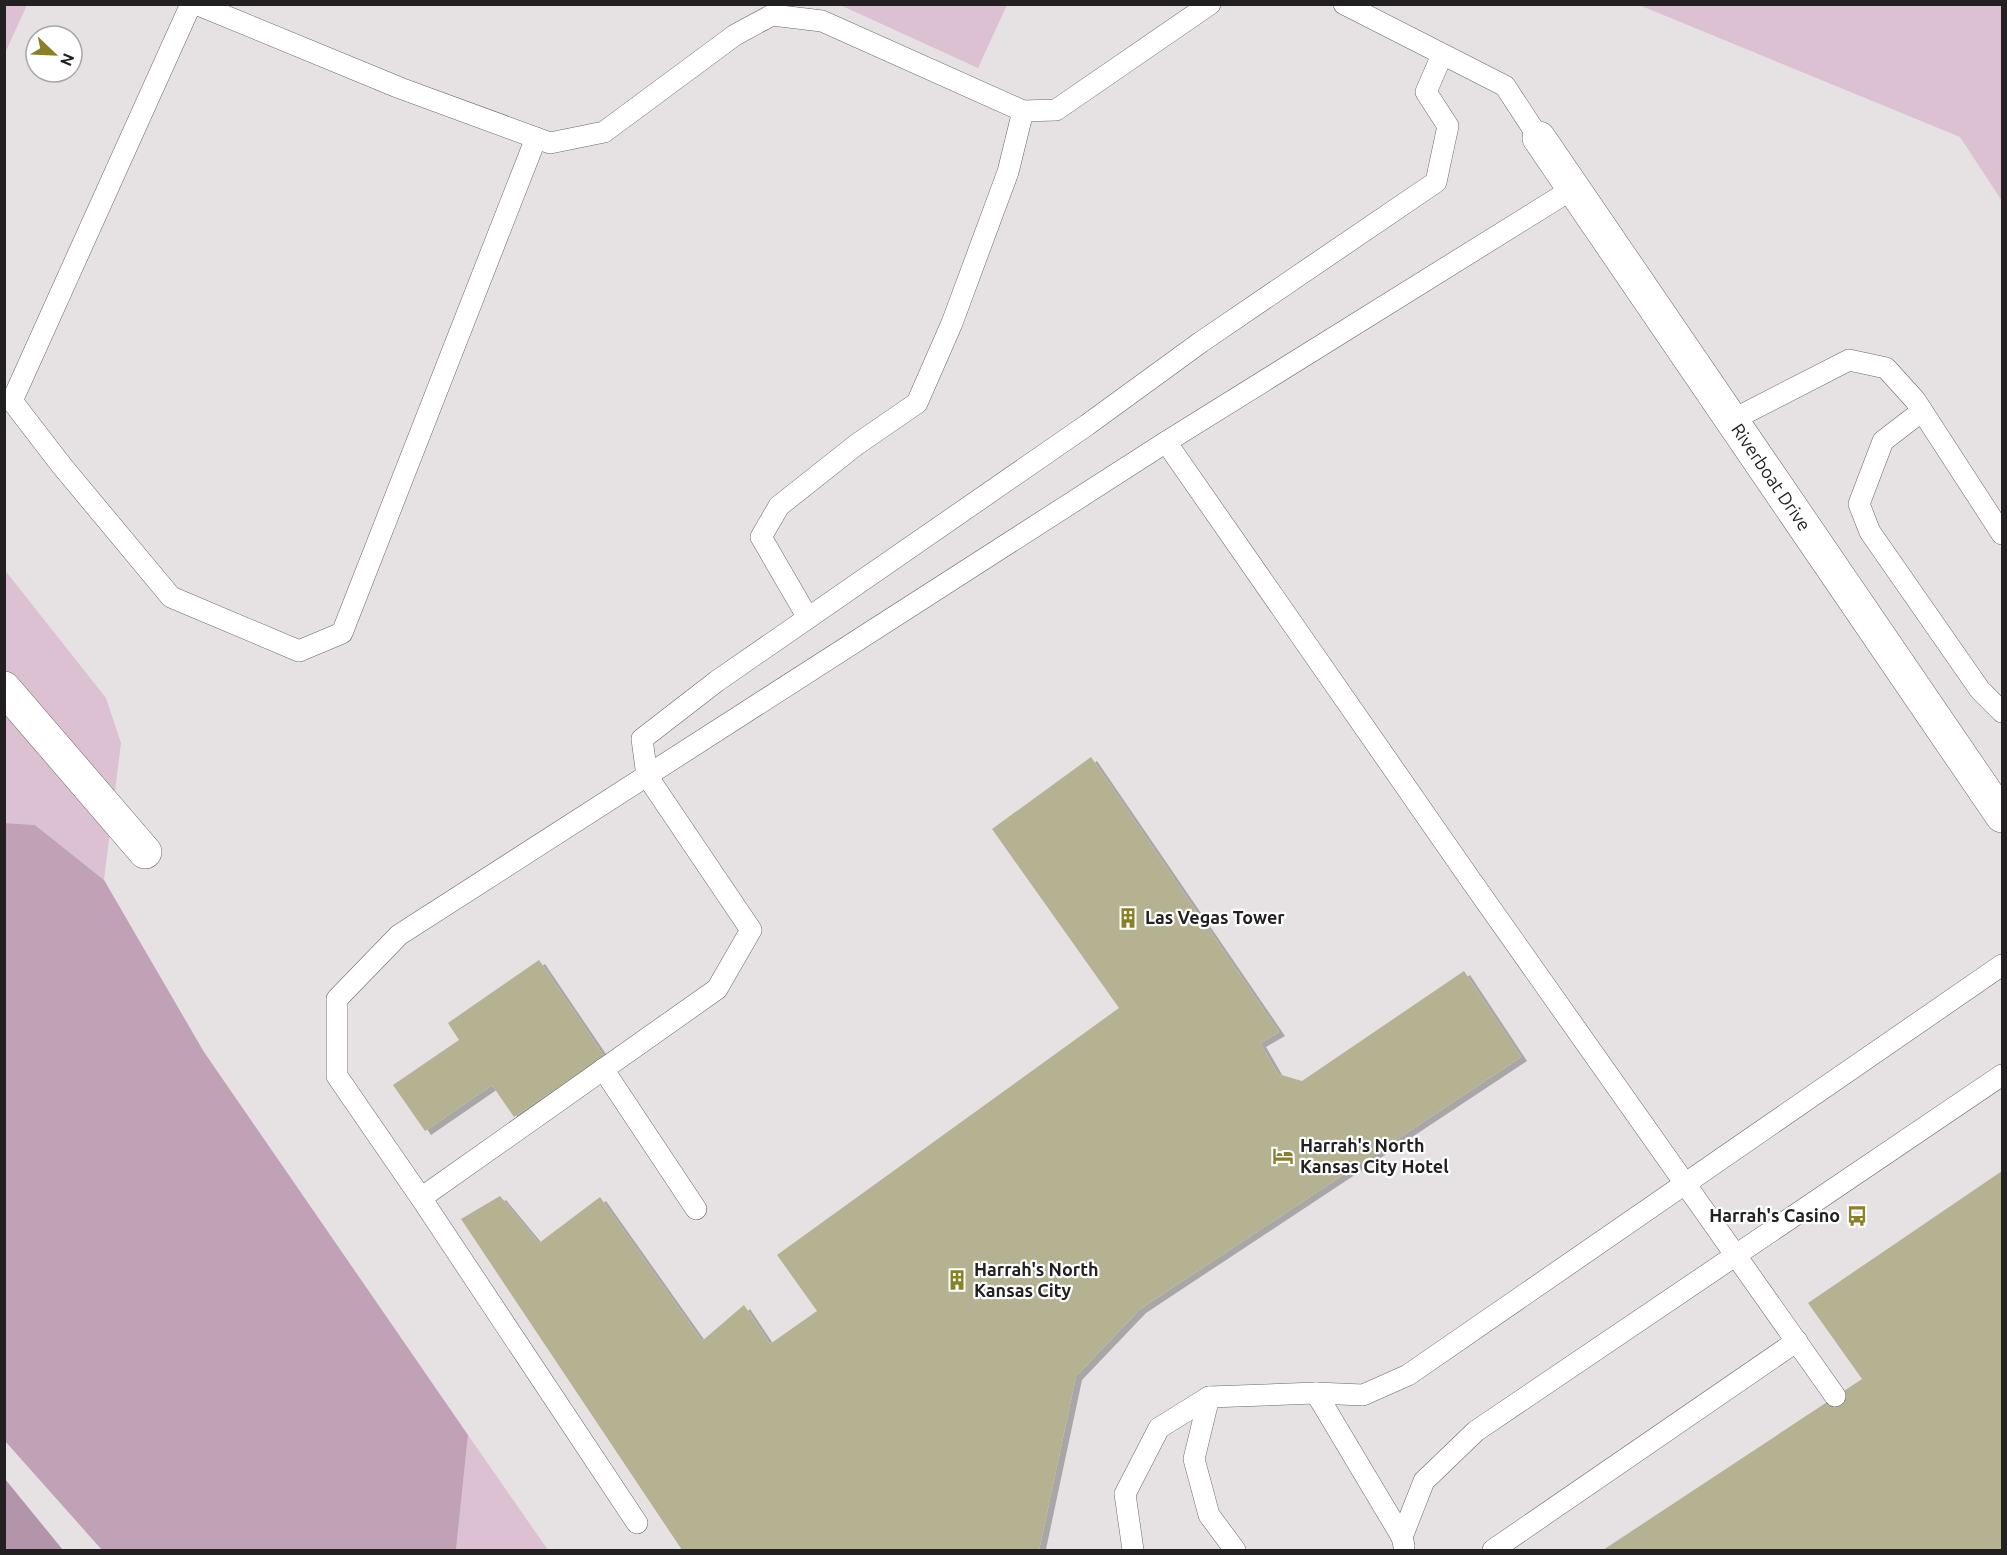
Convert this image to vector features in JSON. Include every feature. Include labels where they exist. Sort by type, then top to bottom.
[{"type":"street","name":"Riverboat Drive","points":[[1539,138],[2002,816]]},
{"type":"street","points":[[4,688],[146,852]]},
{"type":"lane","points":[[191,4],[12,401],[62,466],[171,597],[298,651],[342,633],[536,138]]},
{"type":"lane","points":[[196,4],[400,88],[550,143],[604,132],[735,35],[772,15],[822,21],[1023,111],[1056,110],[1210,4]]},
{"type":"lane","points":[[1344,4],[1505,86],[1539,138]]},
{"type":"lane","points":[[422,1198],[717,988],[751,930],[647,776],[642,739],[717,681],[1087,425],[1201,342],[1436,182],[1448,126],[1426,92],[1442,55]]},
{"type":"lane","points":[[808,618],[761,537],[779,506],[855,445],[916,403],[952,323],[1008,172],[1023,111]]},
{"type":"lane","points":[[637,1522],[422,1198],[337,1076],[337,999],[399,935],[1166,442],[1574,188]]},
{"type":"lane","points":[[1732,420],[1849,360],[1886,368],[1915,400],[2002,534]]},
{"type":"lane","points":[[1922,411],[1883,441],[1858,504],[1876,541],[1980,690],[2002,712]]},
{"type":"lane","points":[[1166,442],[1463,869],[1835,1396]]},
{"type":"lane","points":[[1133,1551],[1125,1494],[1159,1428],[1209,1397],[1316,1393],[1363,1395],[1408,1375],[2002,965]]},
{"type":"lane","points":[[603,1069],[696,1209]]},
{"type":"lane","points":[[1403,1544],[1424,1481],[1476,1431],[2002,1075]]},
{"type":"lane","points":[[1493,1551],[1797,1341]]},
{"type":"lane","points":[[1316,1393],[1403,1544]]},
{"type":"lane","points":[[1209,1397],[1194,1459],[1209,1515],[1235,1551]]},
{"type":"shaded area","points":[[4,5],[27,5],[5,53]]},
{"type":"shaded area","points":[[840,5],[1007,5],[978,68]]},
{"type":"shaded area","points":[[1639,5],[2002,5],[2002,201],[1960,137]]},
{"type":"shaded area","points":[[4,569],[106,698],[121,743],[104,880],[35,825],[5,823]]},
{"type":"shaded area","points":[[5,823],[35,825],[104,880],[204,1052],[468,1435],[456,1550],[102,1550],[5,1441]]},
{"type":"shaded area","points":[[468,1435],[548,1550],[456,1550]]},
{"type":"shaded area","points":[[5,1479],[63,1550],[5,1550]]},
{"type":"building","name":"Harrah's North Kansas City","points":[[1091,757],[1279,1032],[1260,1043],[1278,1074],[1302,1081],[1464,971],[1521,1057],[1140,1309],[1076,1376],[1039,1550],[682,1550],[461,1219],[500,1196],[539,1243],[600,1197],[702,1341],[744,1305],[770,1344],[817,1311],[777,1255],[1119,1008],[992,829]]},
{"type":"building","points":[[539,960],[604,1056],[514,1117],[492,1085],[425,1131],[393,1085],[459,1040],[448,1023]]},
{"type":"building","points":[[2002,1171],[2002,1550],[1603,1550],[1862,1379],[1808,1303]]},
{"type":"place","name":"Las Vegas Tower","points":[[1128,918]]},
{"type":"place","name":"Harrah's North Kansas City Hotel","points":[[1283,1156]]},
{"type":"place","name":"Harrah's Casino","points":[[1857,1216]]},
{"type":"place","name":"Harrah's North Kansas City","points":[[957,1280]]}]
